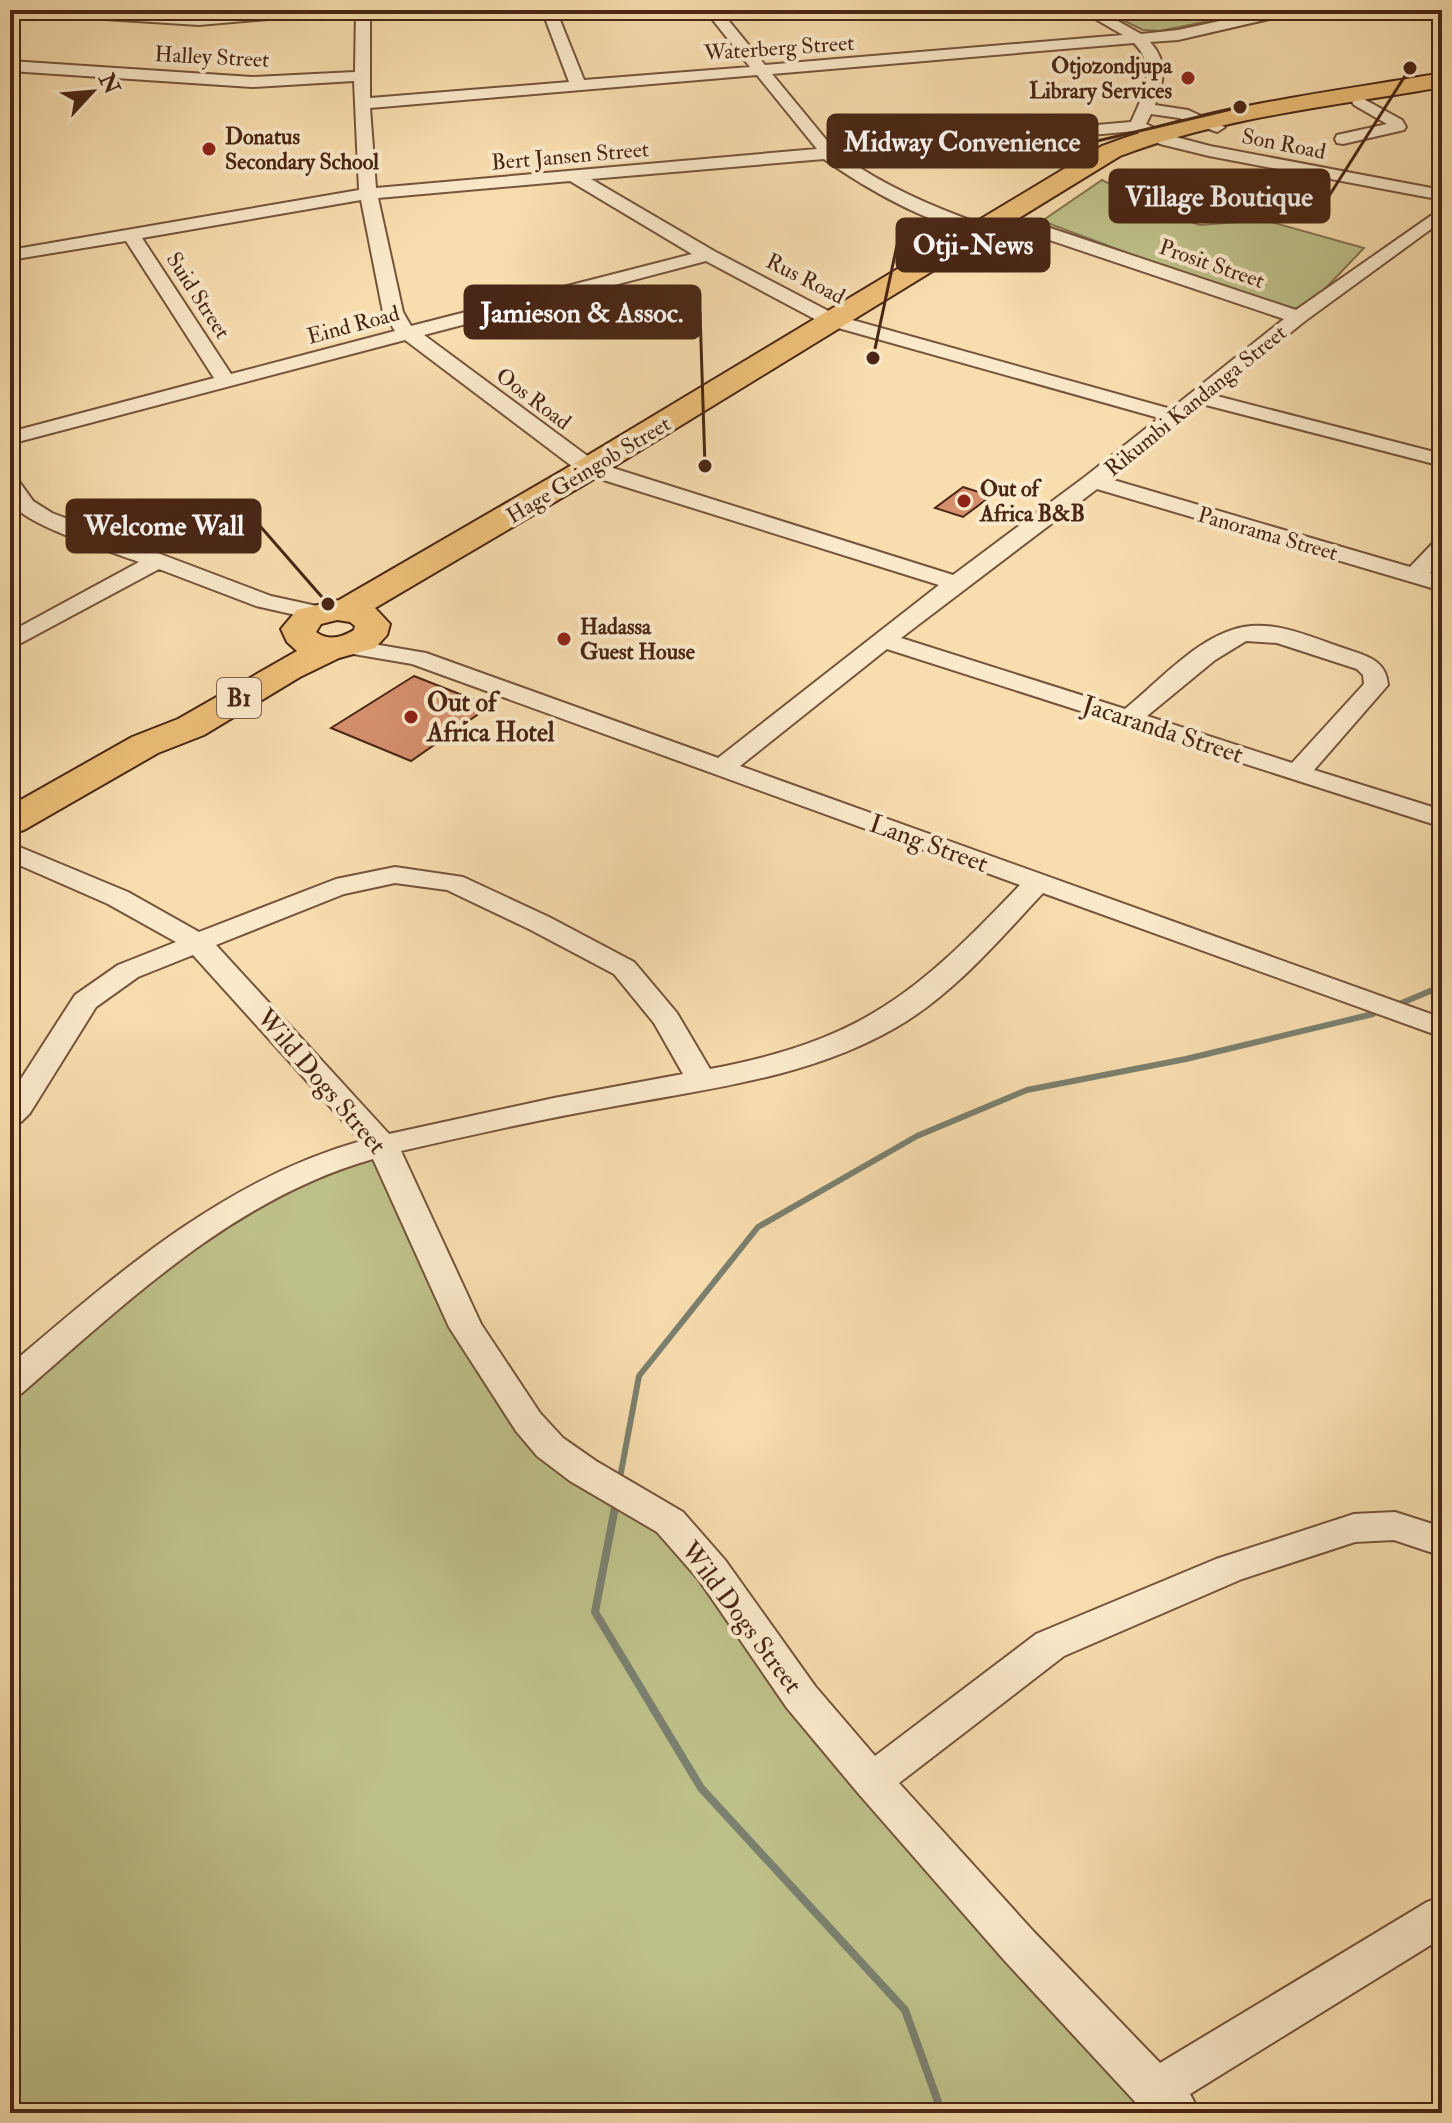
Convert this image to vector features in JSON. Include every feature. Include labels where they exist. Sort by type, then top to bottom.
[{"type":"highway","name":"Hage Geingob Street","points":[[336,629],[840,323],[1150,127],[1211,124],[1442,80]]},
{"type":"highway","name":"Hage Geingob Street","points":[[1258,116],[1442,88]]},
{"type":"highway","name":"Hage Geingob Street","points":[[840,323],[1020,224],[1118,158],[1150,127]]},
{"type":"highway","name":"B1","points":[[10,822],[145,745],[191,727],[287,669],[336,629]]},
{"type":"street","points":[[26,10],[204,16],[326,10]]},
{"type":"street","name":"Oos Road","points":[[363,10],[362,104],[368,194],[393,312],[408,334],[596,470],[956,583]]},
{"type":"street","points":[[549,10],[578,84]]},
{"type":"street","points":[[712,10],[830,155],[858,175],[946,218],[984,231]]},
{"type":"street","points":[[1087,10],[1141,38],[1152,50],[1156,61],[1150,127]]},
{"type":"street","name":"Waterberg Street","points":[[362,104],[1141,38],[1197,31],[1291,10]]},
{"type":"street","name":"Halley Street","points":[[10,66],[252,82],[363,76]]},
{"type":"street","points":[[1343,139],[1398,127],[1360,102]]},
{"type":"street","name":"Bert Jansen Street","points":[[10,255],[368,194],[1150,127]]},
{"type":"street","name":"Son Road","points":[[1150,127],[1209,151],[1442,195]]},
{"type":"street","name":"Rus Road","points":[[573,176],[708,255],[840,323],[1175,416]]},
{"type":"street","name":"Rikumbi Kandanga Street","points":[[722,767],[956,583],[1094,481],[1298,317],[1442,213]]},
{"type":"street","name":"Prosit Street","points":[[1020,224],[1298,317]]},
{"type":"street","name":"Suid Street","points":[[131,234],[227,383]]},
{"type":"street","name":"Eind Road","points":[[10,438],[227,383],[506,305],[708,255]]},
{"type":"street","points":[[1197,397],[1439,456]]},
{"type":"street","name":"Panorama Street","points":[[1094,481],[1442,584]]},
{"type":"street","name":"Lang Street","points":[[10,485],[16,496],[35,514],[336,629],[1442,1028]]},
{"type":"street","points":[[1414,576],[1442,547]]},
{"type":"street","points":[[10,642],[157,561]]},
{"type":"street","name":"Lang Street","points":[[336,629],[417,658]]},
{"type":"street","points":[[1130,718],[1229,638],[1252,633],[1273,636],[1366,664],[1375,673],[1376,685],[1298,772]]},
{"type":"street","name":"Jacaranda Street","points":[[884,640],[1442,819]]},
{"type":"street","name":"Wild Dogs Street","points":[[10,851],[112,896],[199,942],[382,1145],[466,1327],[528,1422],[550,1447],[572,1463],[670,1522],[712,1570],[801,1697],[872,1781],[1166,2102]]},
{"type":"street","points":[[13,1109],[85,1001],[128,971],[336,887],[395,875],[453,883],[539,923],[624,968],[667,1019],[702,1081]]},
{"type":"street","points":[[10,1384],[137,1277],[214,1220],[298,1174],[382,1145],[554,1106],[702,1081],[815,1055],[886,1022],[940,985],[1037,883]]},
{"type":"street","points":[[872,1781],[1050,1645],[1229,1569],[1354,1528],[1395,1526],[1442,1542]]},
{"type":"street","points":[[1166,2102],[1442,1915]]},
{"type":"green space","points":[[1102,10],[1258,11],[1160,31],[1143,30]]},
{"type":"green space","points":[[1102,180],[1172,216],[1200,225],[1264,220],[1364,248],[1298,317],[1042,221]]},
{"type":"green space","points":[[382,1145],[528,1422],[670,1522],[1177,2113],[10,2113],[10,1384],[214,1220]]},
{"type":"building","name":"Out of Africa B&B","points":[[963,487],[991,496],[963,517],[935,508]]},
{"type":"building","name":"Out of Africa Hotel","points":[[414,676],[490,706],[411,761],[331,728]]},
{"type":"waterway","points":[[1397,1005],[1442,986]]},
{"type":"waterway","points":[[619,1483],[639,1376],[758,1227],[917,1136],[1027,1090],[1186,1059],[1373,1014]]},
{"type":"waterway","points":[[616,1502],[595,1612],[701,1788],[905,2010],[942,2113]]},
{"type":"place","name":"Village Boutique","points":[[1410,68]]},
{"type":"place","name":"Otjozondjupa Library Services","points":[[1188,78]]},
{"type":"place","name":"Midway Convenience","points":[[1240,107]]},
{"type":"place","name":"Donatus Secondary School","points":[[209,149]]},
{"type":"place","name":"Otji-News","points":[[873,358]]},
{"type":"place","name":"Jamieson & Assoc.","points":[[705,466]]},
{"type":"place","name":"Out of Africa B&B","points":[[964,501]]},
{"type":"place","name":"Welcome Wall","points":[[328,604]]},
{"type":"place","name":"Hadassa Guest House","points":[[564,639]]},
{"type":"place","name":"Out of Africa Hotel","points":[[411,717]]}]
